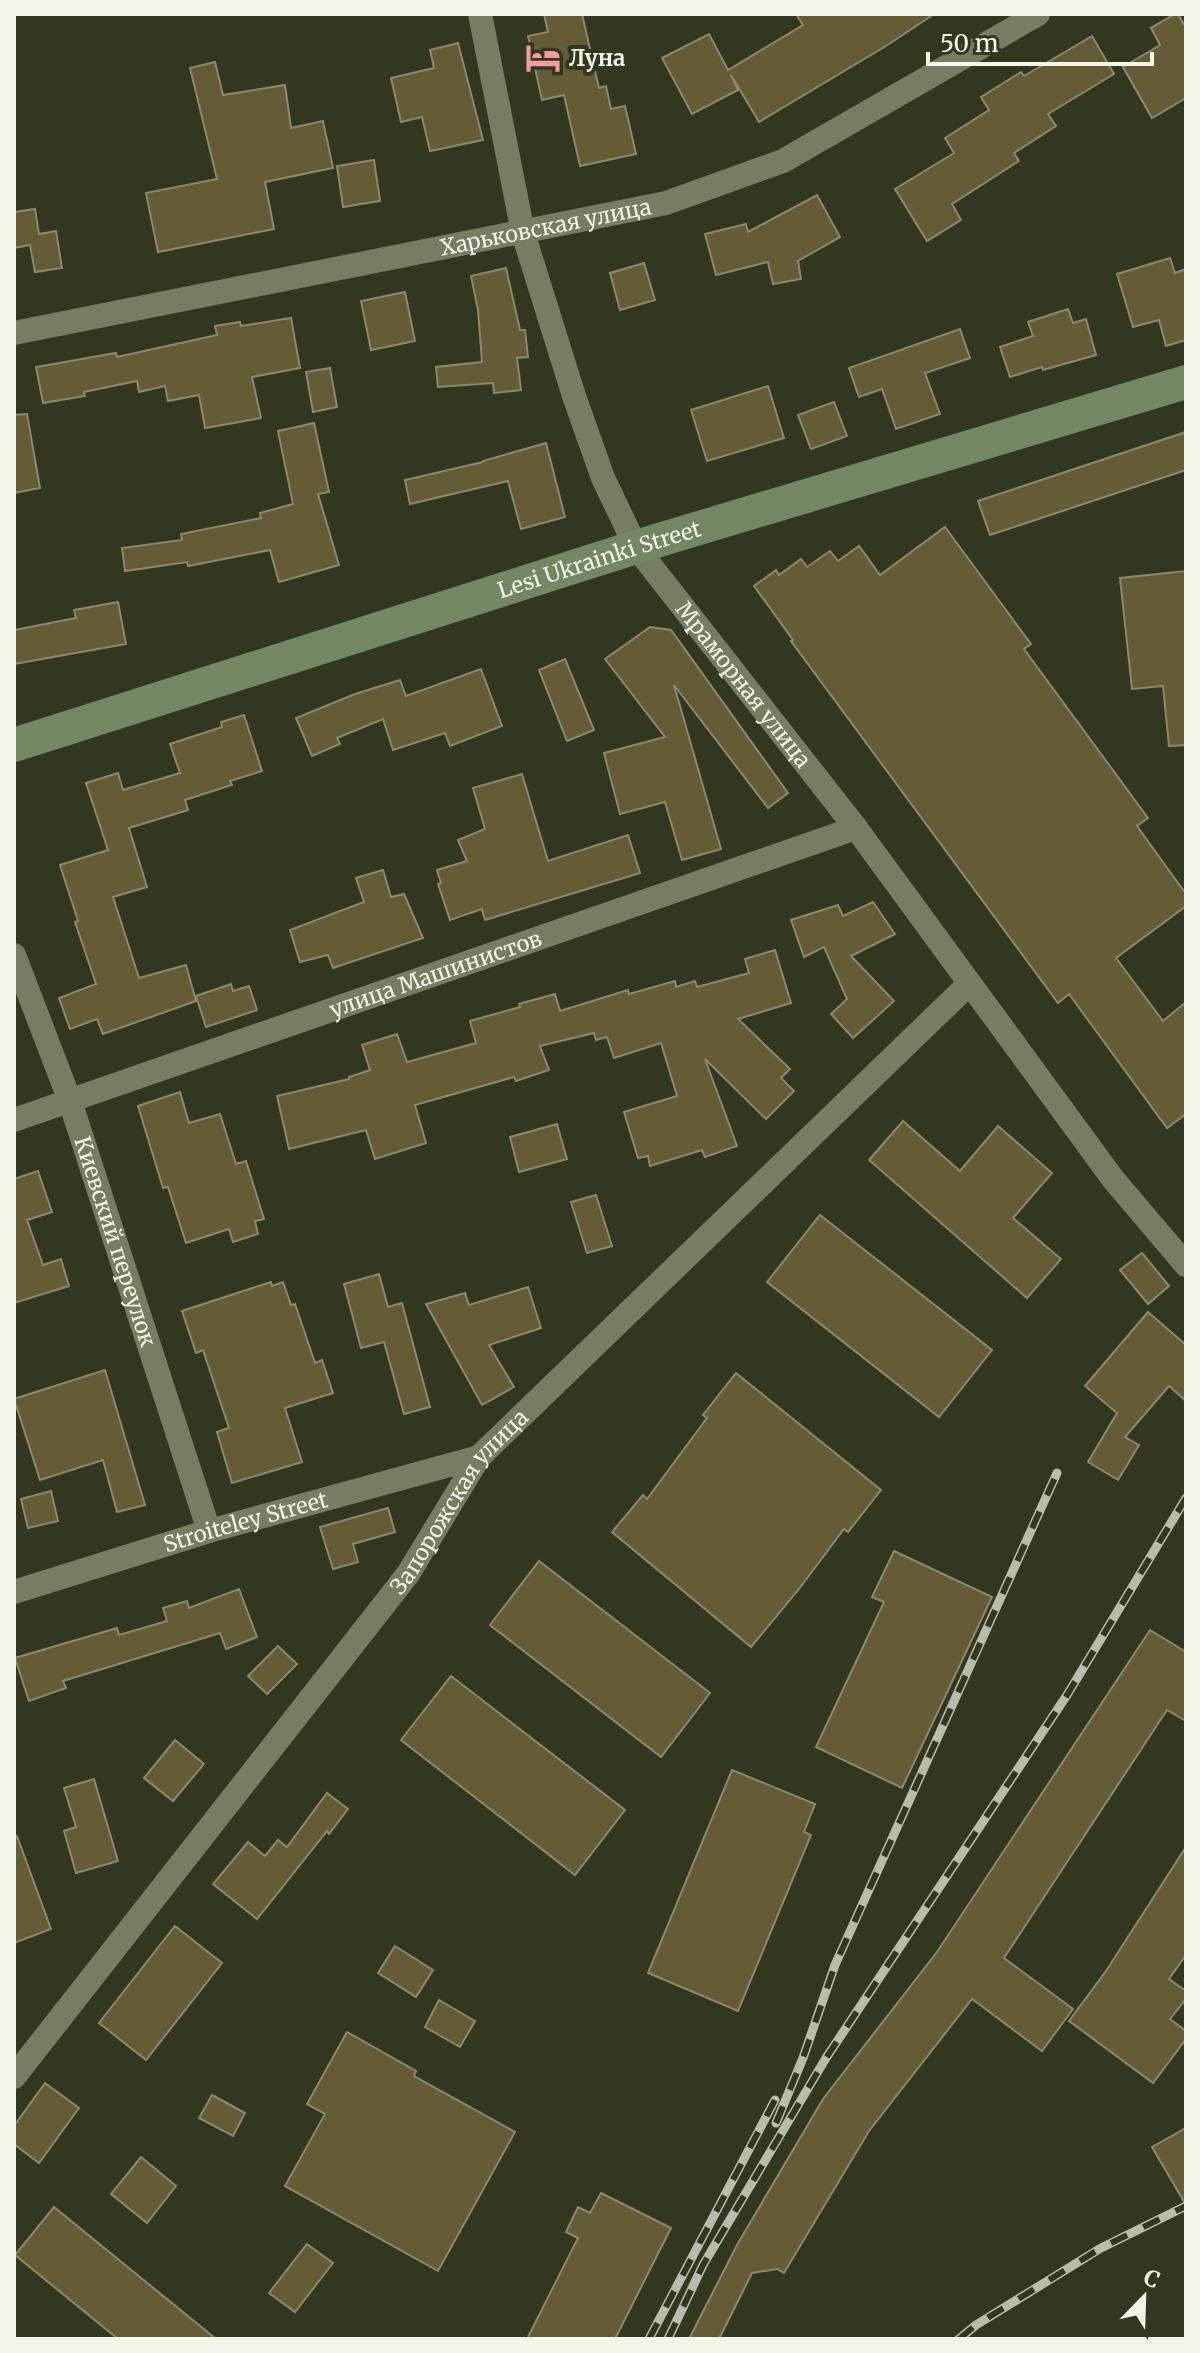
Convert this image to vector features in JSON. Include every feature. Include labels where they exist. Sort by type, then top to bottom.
[{"type":"main road","name":"Lesi Ukrainki Street","points":[[14,745],[636,547],[1186,382]]},
{"type":"street","name":"Мраморная улица","points":[[480,14],[523,233],[603,478],[636,547],[856,828],[1113,1179],[1186,1265]]},
{"type":"street","name":"Харьковская улица","points":[[14,333],[666,203],[783,161],[1038,14]]},
{"type":"street","name":"улица Машинистов","points":[[14,1120],[856,828]]},
{"type":"street","name":"Киевский переулок","points":[[14,955],[70,1101],[209,1531]]},
{"type":"street","name":"Запорожская улица","points":[[14,2077],[408,1574],[479,1457],[969,984]]},
{"type":"street","name":"Stroiteley Street","points":[[14,1592],[209,1531],[479,1457]]},
{"type":"building","points":[[544,14],[582,14],[599,88],[606,86],[611,109],[625,106],[636,154],[580,166],[564,95],[542,100],[528,36],[548,32]]},
{"type":"building","points":[[796,14],[934,14],[759,122],[731,75],[738,90],[692,114],[662,58],[709,34],[728,70],[803,25]]},
{"type":"building","points":[[1175,14],[1186,28],[1186,98],[1152,118],[1123,67],[1160,45],[1151,28]]},
{"type":"building","points":[[1092,36],[1114,74],[1048,114],[1056,126],[1014,153],[1019,161],[952,204],[961,220],[927,241],[895,189],[954,153],[945,138],[989,110],[981,97],[1021,72],[1024,76]]},
{"type":"building","points":[[458,43],[483,140],[430,151],[422,117],[401,122],[391,78],[434,68],[430,50]]},
{"type":"building","points":[[215,62],[223,95],[285,85],[291,128],[323,121],[333,168],[265,182],[274,229],[158,252],[146,193],[217,179],[190,68]]},
{"type":"building","points":[[374,160],[380,201],[343,207],[337,166]]},
{"type":"building","points":[[817,195],[840,237],[798,261],[801,279],[773,284],[768,262],[716,275],[705,234],[746,224],[748,232]]},
{"type":"building","points":[[35,209],[39,234],[56,231],[62,268],[35,272],[30,245],[14,248],[14,212]]},
{"type":"building","points":[[1170,258],[1175,273],[1186,269],[1186,340],[1166,346],[1159,320],[1133,327],[1117,274]]},
{"type":"building","points":[[644,263],[655,300],[620,310],[610,273]]},
{"type":"building","points":[[506,268],[520,330],[525,330],[528,357],[517,358],[521,390],[494,393],[493,383],[438,387],[436,367],[482,362],[478,310],[471,276]]},
{"type":"building","points":[[405,292],[415,341],[371,350],[361,301]]},
{"type":"building","points":[[1068,309],[1073,323],[1086,319],[1096,355],[1010,377],[1000,347],[1033,336],[1028,322]]},
{"type":"building","points":[[291,318],[300,368],[252,377],[261,418],[205,428],[199,395],[168,401],[165,386],[139,392],[137,381],[84,392],[85,396],[43,403],[36,367],[116,353],[117,357],[217,335],[215,326],[240,322],[241,326]]},
{"type":"building","points":[[960,329],[970,358],[925,373],[940,414],[896,429],[882,389],[859,397],[849,368]]},
{"type":"building","points":[[330,368],[337,407],[313,412],[306,372]]},
{"type":"building","points":[[768,386],[784,438],[707,461],[691,410]]},
{"type":"building","points":[[834,402],[847,436],[811,449],[798,415]]},
{"type":"building","points":[[27,414],[40,488],[14,493],[14,415]]},
{"type":"building","points":[[314,423],[329,492],[318,494],[339,565],[279,582],[270,550],[188,566],[187,562],[125,571],[122,548],[182,540],[181,534],[261,518],[260,513],[293,504],[278,431]]},
{"type":"building","points":[[1186,432],[1186,470],[990,535],[978,501]]},
{"type":"building","points":[[546,443],[565,517],[521,529],[508,481],[410,504],[405,480]]},
{"type":"building","points":[[945,527],[1031,644],[1024,649],[1148,818],[1137,826],[1186,894],[1186,906],[1116,958],[1163,1021],[1186,1002],[1186,1114],[1167,1128],[1069,994],[1058,1003],[791,641],[754,586],[776,570],[779,575],[801,559],[807,567],[830,551],[838,561],[859,546],[880,575]]},
{"type":"building","points":[[1186,571],[1186,745],[1169,746],[1163,686],[1132,689],[1120,578]]},
{"type":"building","points":[[118,602],[126,644],[14,664],[14,630],[76,618],[74,610]]},
{"type":"building","points":[[650,627],[671,630],[788,793],[768,808],[674,685],[721,849],[682,860],[665,802],[620,814],[604,753],[665,737],[605,659]]},
{"type":"building","points":[[565,659],[594,730],[567,741],[539,670]]},
{"type":"building","points":[[481,669],[502,726],[450,746],[445,733],[393,750],[383,719],[337,738],[340,744],[312,756],[296,718],[400,680],[406,696]]},
{"type":"building","points":[[244,715],[262,771],[230,781],[232,785],[185,800],[188,810],[129,828],[147,887],[113,897],[139,978],[186,965],[196,1001],[103,1034],[97,1019],[70,1029],[59,998],[96,984],[60,865],[108,850],[86,783],[118,773],[123,790],[180,773],[170,744],[222,727],[221,722]]},
{"type":"building","points":[[522,774],[548,861],[628,835],[640,873],[485,920],[482,909],[450,920],[438,884],[441,883],[437,870],[467,861],[458,840],[485,829],[473,788]]},
{"type":"building","points":[[383,870],[391,897],[404,894],[423,938],[333,968],[328,955],[300,962],[290,930],[364,902],[356,878]]},
{"type":"building","points":[[873,902],[895,934],[851,956],[894,1001],[853,1038],[831,1014],[847,999],[824,947],[804,957],[791,920],[838,905],[843,916]]},
{"type":"building","points":[[775,950],[791,1003],[738,1019],[790,1069],[781,1078],[794,1091],[766,1119],[705,1059],[737,1146],[705,1157],[702,1150],[650,1166],[648,1156],[638,1158],[624,1112],[677,1096],[661,1043],[614,1058],[607,1037],[596,1040],[594,1033],[540,1046],[549,1070],[415,1105],[426,1143],[375,1159],[366,1130],[289,1149],[277,1096],[349,1079],[370,1070],[362,1045],[397,1034],[407,1062],[476,1043],[470,1021],[520,1007],[519,1004],[555,994],[560,1011],[628,990],[629,994],[675,981],[676,987],[695,981],[697,987],[749,973],[745,959]]},
{"type":"building","points":[[231,984],[233,991],[249,986],[257,1010],[206,1027],[196,996]]},
{"type":"building","points":[[180,1092],[189,1123],[220,1114],[236,1164],[246,1161],[264,1219],[255,1221],[258,1234],[233,1242],[229,1229],[186,1243],[168,1187],[163,1188],[138,1106]]},
{"type":"building","points":[[903,1121],[960,1171],[998,1126],[1052,1173],[1013,1218],[1061,1259],[1027,1298],[869,1160]]},
{"type":"building","points":[[557,1124],[567,1159],[519,1172],[510,1137]]},
{"type":"building","points":[[38,1171],[52,1212],[27,1220],[43,1265],[61,1259],[69,1286],[14,1303],[14,1179]]},
{"type":"building","points":[[596,1195],[612,1246],[587,1253],[571,1202]]},
{"type":"building","points":[[820,1215],[992,1350],[939,1417],[767,1282]]},
{"type":"building","points":[[1142,1253],[1169,1286],[1148,1304],[1120,1270]]},
{"type":"building","points":[[379,1274],[388,1307],[402,1303],[430,1407],[404,1414],[384,1342],[361,1348],[344,1284]]},
{"type":"building","points":[[271,1282],[272,1286],[283,1282],[291,1305],[295,1304],[315,1363],[322,1360],[333,1393],[285,1408],[302,1462],[232,1483],[217,1432],[229,1428],[203,1350],[196,1353],[182,1311]]},
{"type":"building","points":[[528,1287],[541,1328],[489,1345],[514,1387],[482,1405],[426,1304],[465,1293],[469,1305]]},
{"type":"building","points":[[1148,1312],[1186,1345],[1186,1401],[1169,1386],[1125,1437],[1139,1445],[1118,1480],[1088,1462],[1117,1413],[1085,1386]]},
{"type":"building","points":[[105,1370],[145,1505],[117,1512],[103,1460],[40,1480],[14,1399]]},
{"type":"building","points":[[736,1373],[881,1490],[848,1532],[844,1529],[751,1647],[612,1532],[643,1495],[647,1499],[707,1418],[703,1415]]},
{"type":"building","points":[[51,1491],[58,1521],[28,1528],[21,1499]]},
{"type":"building","points":[[388,1508],[395,1532],[353,1544],[358,1562],[333,1569],[320,1527]]},
{"type":"building","points":[[894,1551],[992,1597],[902,1788],[816,1747],[884,1602],[872,1597]]},
{"type":"building","points":[[539,1561],[710,1693],[661,1757],[490,1625]]},
{"type":"building","points":[[239,1589],[257,1637],[226,1649],[220,1633],[63,1681],[66,1688],[29,1701],[15,1658],[117,1628],[119,1635],[167,1621],[163,1608],[187,1601],[189,1608]]},
{"type":"building","points":[[1150,1630],[1186,1652],[1186,1721],[1167,1710],[1004,1958],[1073,2009],[1042,2051],[972,1999],[869,2131],[784,2273],[777,2269],[752,2273],[719,2339],[689,2339],[737,2245],[823,2099],[937,1952]]},
{"type":"building","points":[[278,1646],[297,1664],[267,1694],[248,1676]]},
{"type":"building","points":[[451,1676],[625,1810],[575,1875],[401,1740]]},
{"type":"building","points":[[175,1740],[204,1764],[173,1801],[144,1778]]},
{"type":"building","points":[[732,1770],[815,1804],[804,1832],[811,1835],[738,2011],[648,1973]]},
{"type":"building","points":[[94,1779],[118,1861],[76,1873],[64,1831],[76,1827],[64,1788]]},
{"type":"building","points":[[327,1793],[348,1809],[257,1919],[213,1884],[248,1842],[265,1856],[278,1840],[287,1847]]},
{"type":"building","points":[[17,1836],[51,1929],[14,1943],[14,1837]]},
{"type":"building","points":[[1186,1847],[1186,1955],[1169,1979],[1186,1991],[1186,1999],[1170,2019],[1186,2031],[1186,2039],[1153,2083],[1069,2021],[1106,1971]]},
{"type":"building","points":[[175,1926],[222,1963],[146,2060],[99,2023]]},
{"type":"building","points":[[395,1946],[433,1970],[416,1997],[378,1973]]},
{"type":"building","points":[[439,2000],[475,2021],[460,2047],[425,2027]]},
{"type":"building","points":[[347,2032],[416,2071],[414,2076],[515,2132],[438,2271],[285,2186],[325,2114],[307,2104]]},
{"type":"building","points":[[45,2083],[79,2108],[39,2163],[14,2144],[14,2126]]},
{"type":"building","points":[[212,2095],[245,2113],[233,2136],[199,2118]]},
{"type":"building","points":[[1186,2128],[1186,2205],[1152,2147]]},
{"type":"building","points":[[141,2157],[176,2186],[147,2223],[111,2194]]},
{"type":"building","points":[[601,2193],[671,2228],[615,2339],[527,2339],[578,2238],[566,2232],[578,2207],[590,2213]]},
{"type":"building","points":[[54,2207],[216,2339],[118,2339],[15,2255]]},
{"type":"building","points":[[307,2244],[333,2263],[295,2312],[269,2293]]},
{"type":"railway","points":[[776,2123],[803,2058],[835,1965],[1057,1473]]},
{"type":"railway","points":[[668,2339],[703,2265],[826,2058],[1067,1695],[1186,1498]]},
{"type":"railway","points":[[649,2339],[775,2100]]},
{"type":"railway","points":[[959,2339],[976,2325],[1101,2248],[1186,2206]]},
{"type":"place","name":"Луна","points":[[543,58]]}]
